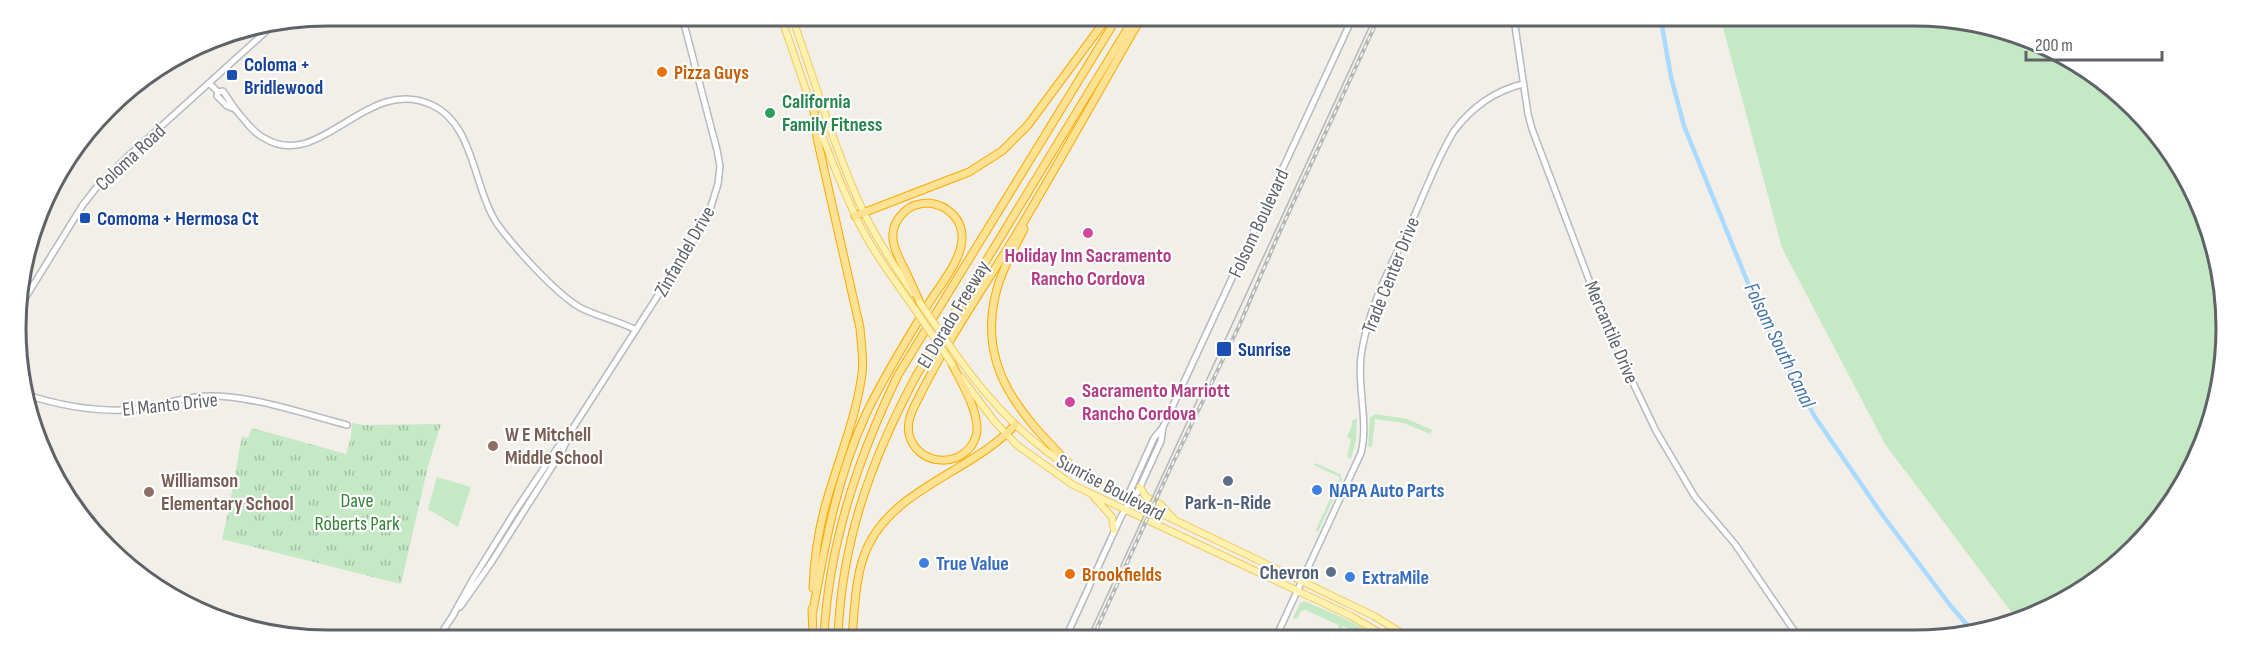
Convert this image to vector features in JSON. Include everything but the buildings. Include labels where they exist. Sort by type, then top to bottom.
[{"type":"highway","points":[[855,216],[969,172],[1002,151],[1028,125],[1101,26]]},
{"type":"highway","name":"El Dorado Freeway","points":[[825,630],[832,564],[843,514],[876,420],[898,375],[1112,26]]},
{"type":"highway","name":"El Dorado Freeway","points":[[839,630],[845,567],[859,510],[871,471],[889,426],[916,376],[1129,26]]},
{"type":"highway","points":[[952,364],[976,416],[978,428],[973,444],[965,453],[954,459],[938,460],[922,454],[914,446],[909,433],[911,415],[921,393],[1075,136],[1136,26]]},
{"type":"highway","points":[[813,630],[813,573],[819,531],[856,405],[863,358],[860,328],[818,138],[814,110]]},
{"type":"highway","points":[[1045,186],[1005,267],[995,296],[991,323],[993,349],[999,374],[1022,412],[1079,474]]},
{"type":"highway","points":[[813,611],[831,516],[844,468],[866,414],[891,366],[953,265],[962,244],[961,227],[953,214],[943,207],[929,203],[907,209],[897,221],[893,232],[892,243],[917,306]]},
{"type":"highway","points":[[853,630],[860,572],[867,547],[881,524],[905,501],[977,456],[1006,435],[1015,425]]},
{"type":"main road","name":"Sunrise Boulevard","points":[[783,26],[855,216],[880,258],[1004,416],[1045,451],[1079,474],[1374,616],[1397,630]]},
{"type":"main road","name":"Sunrise Boulevard","points":[[795,26],[843,162],[864,212],[886,254],[952,364],[1006,435],[1073,485],[1351,616],[1375,630]]},
{"type":"main road","points":[[1140,487],[1146,496],[1160,504],[1174,520]]},
{"type":"main road","points":[[1092,495],[1109,513],[1114,530]]},
{"type":"street","name":"Zinfandel Drive","points":[[443,630],[514,513],[571,431],[708,219],[718,184],[720,166],[716,141],[685,26]]},
{"type":"street","name":"Folsom Boulevard","points":[[1130,500],[1130,491],[1150,448],[1163,427],[1349,26]]},
{"type":"street","name":"Mercantile Drive","points":[[1515,26],[1528,114],[1562,211],[1625,366],[1656,431],[1695,497],[1735,544],[1794,630]]},
{"type":"street","name":"Coloma Road","points":[[27,295],[88,198],[125,159],[267,32]]},
{"type":"street","points":[[210,84],[218,92],[217,96],[220,101],[235,109],[257,134],[265,139],[290,145],[314,140],[364,110],[391,99],[412,98],[434,105],[448,116],[459,130],[487,206],[507,236],[568,300],[590,312],[636,330]]},
{"type":"street","name":"Trade Center Drive","points":[[1279,630],[1361,453],[1364,426],[1360,380],[1361,358],[1368,324],[1385,279],[1454,131],[1468,113],[1481,102],[1501,91],[1523,84]]},
{"type":"street","name":"El Manto Drive","points":[[34,397],[56,403],[111,411],[146,408],[192,397],[218,396],[239,398],[347,425]]},
{"type":"street","name":"Folsom Boulevard","points":[[1069,630],[1114,530],[1130,500],[1140,487],[1161,441],[1163,427]]},
{"type":"green space","points":[[1723,26],[1934,26],[1953,28],[1992,36],[2030,49],[2082,76],[2128,114],[2166,160],[2193,212],[2211,269],[2216,308],[2216,348],[2211,387],[2193,444],[2166,496],[2128,542],[2098,568],[2065,590],[2012,613],[1885,444],[1782,248]]},
{"type":"green space","points":[[1375,414],[1407,419],[1432,430],[1430,434],[1404,423],[1375,419],[1372,447],[1368,446],[1370,418]]},
{"type":"green space","points":[[1357,419],[1356,440],[1351,459],[1347,457],[1351,439],[1347,437],[1352,420]]},
{"type":"green space","name":"Dave Roberts Park","points":[[352,423],[362,425],[441,424],[428,466],[401,584],[222,539],[242,437],[248,438],[252,428],[346,454]]},
{"type":"green space","points":[[1315,463],[1340,474],[1342,479],[1318,532],[1316,530],[1340,477],[1314,465]]},
{"type":"green space","points":[[437,477],[471,487],[458,527],[428,509]]},
{"type":"green space","points":[[1304,601],[1366,630],[1351,630],[1343,626],[1340,630],[1338,625],[1306,610],[1301,611],[1297,619],[1293,618],[1300,603]]},
{"type":"waterway","name":"Folsom South Canal","points":[[1662,26],[1671,77],[1684,126],[1761,315],[1815,417],[1881,513],[1968,626]]},
{"type":"tram line","points":[[1091,630],[1370,26]]},
{"type":"railway","points":[[1096,630],[1239,326],[1375,26]]},
{"type":"place","name":"Pizza Guys","points":[[662,72]]},
{"type":"place","name":"Coloma + Bridlewood","points":[[232,75]]},
{"type":"place","name":"California Family Fitness","points":[[770,113]]},
{"type":"place","name":"Comoma + Hermosa Ct","points":[[85,218]]},
{"type":"place","name":"Holiday Inn Sacramento Rancho Cordova","points":[[1088,233]]},
{"type":"place","name":"Sunrise","points":[[1224,349]]},
{"type":"place","name":"Sacramento Marriott Rancho Cordova","points":[[1070,402]]},
{"type":"place","name":"W E Mitchell Middle School","points":[[493,446]]},
{"type":"place","name":"Park-n-Ride","points":[[1228,481]]},
{"type":"place","name":"NAPA Auto Parts","points":[[1317,490]]},
{"type":"place","name":"Williamson Elementary School","points":[[149,492]]},
{"type":"place","name":"True Value","points":[[924,563]]},
{"type":"place","name":"Chevron","points":[[1331,572]]},
{"type":"place","name":"Brookfields","points":[[1070,574]]},
{"type":"place","name":"ExtraMile","points":[[1350,577]]}]
